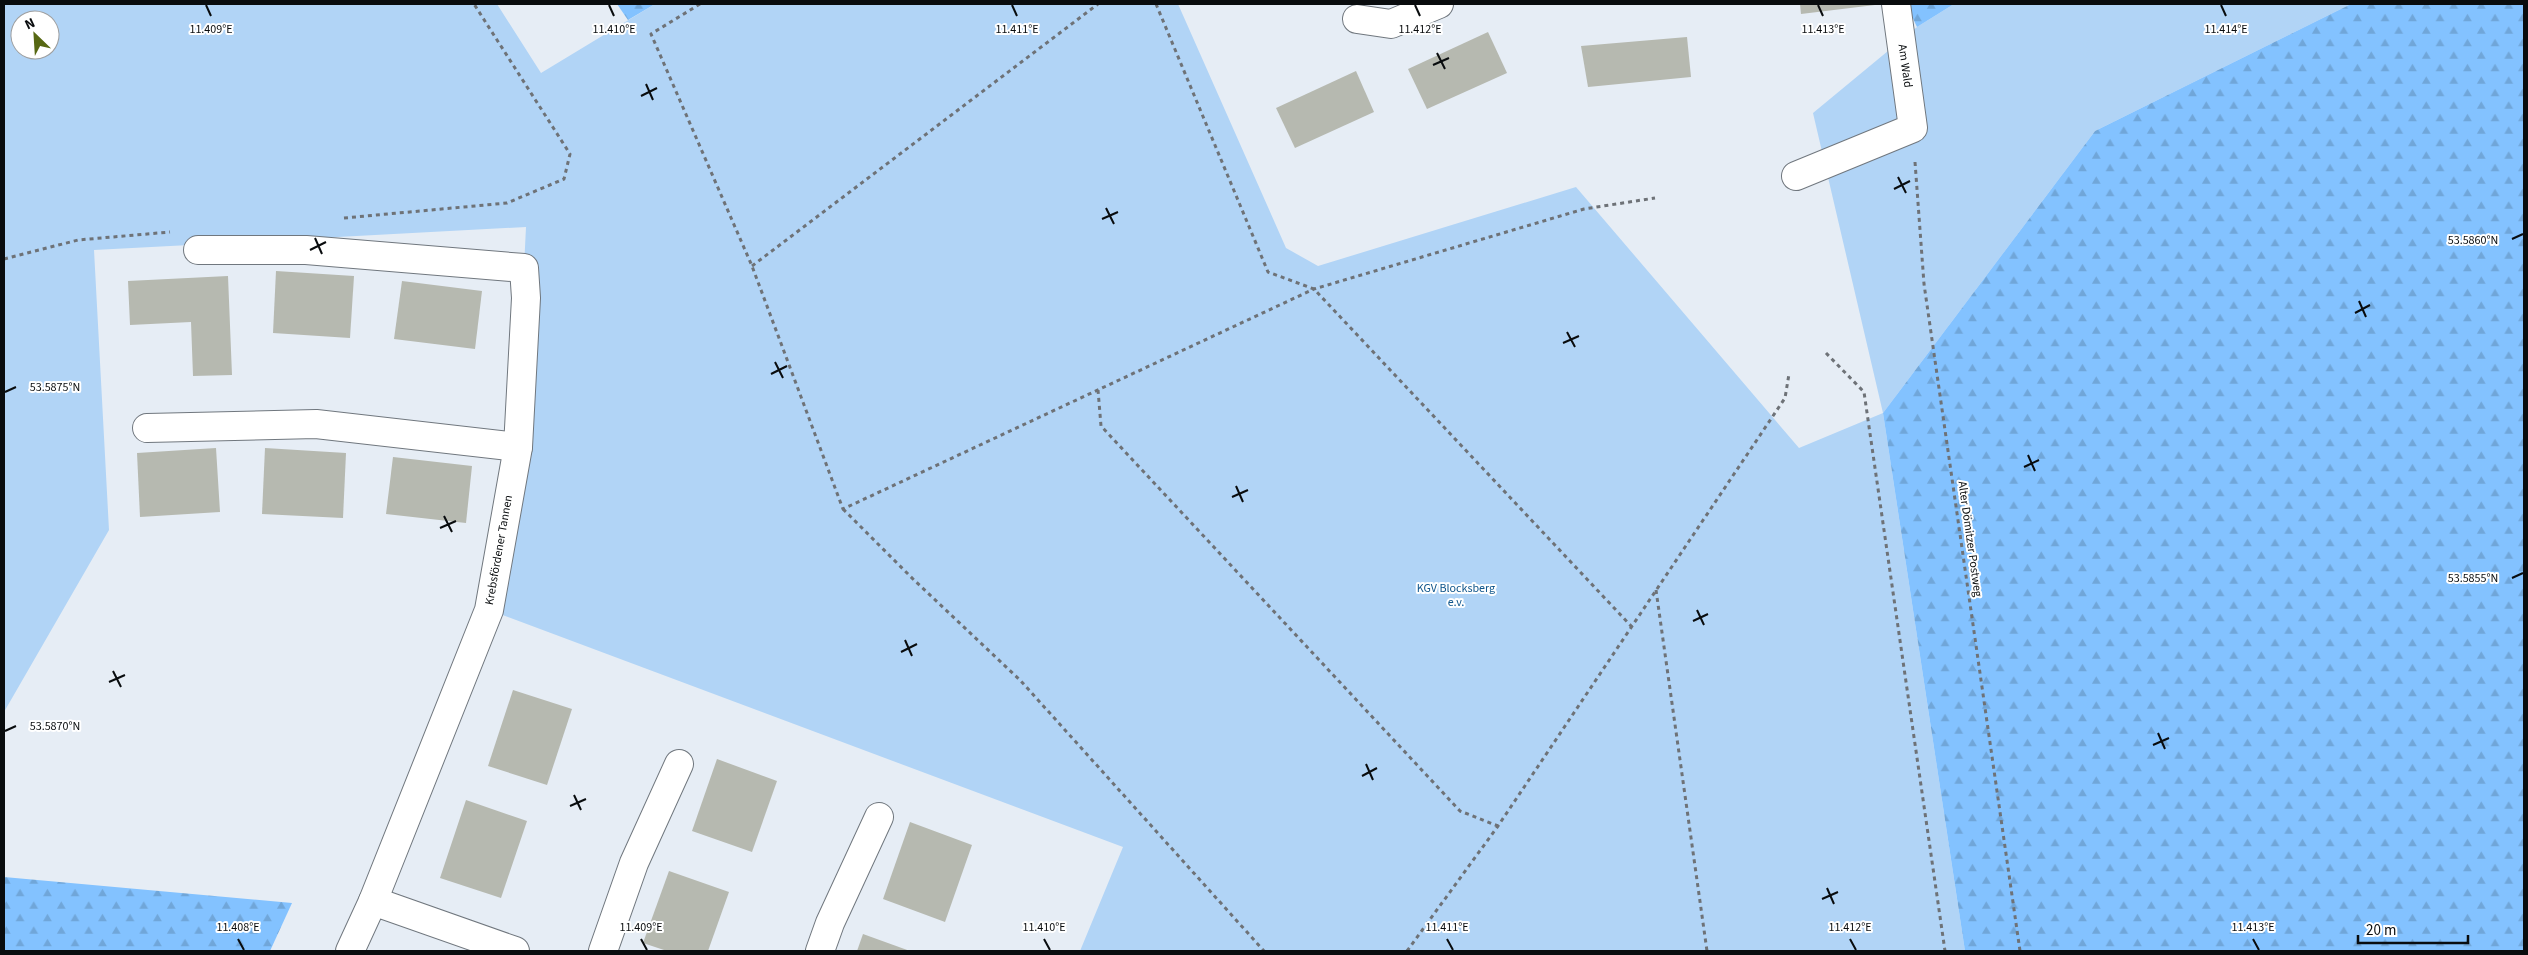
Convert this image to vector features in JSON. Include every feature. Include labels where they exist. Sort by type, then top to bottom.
[{"type":"street","points":[[1357,19],[1391,24],[1439,4]]},
{"type":"street","name":"Am Wald","points":[[1896,4],[1913,128]]},
{"type":"street","points":[[1796,176],[1913,128]]},
{"type":"street","name":"Krebsfördener Tannen","points":[[198,250],[306,250],[524,268],[526,298],[518,447],[489,610],[373,901],[350,951]]},
{"type":"street","points":[[147,428],[316,424],[518,447]]},
{"type":"street","points":[[603,951],[634,863],[679,764]]},
{"type":"street","points":[[820,951],[830,923],[879,817]]},
{"type":"street","points":[[373,901],[515,951]]},
{"type":"path","points":[[341,218],[507,204],[564,179],[570,154],[474,4]]},
{"type":"path","points":[[700,4],[651,34],[752,266],[843,509],[914,580],[1020,680],[1264,951]]},
{"type":"path","points":[[752,266],[1098,4]]},
{"type":"path","points":[[1156,4],[1268,272],[1314,289],[1632,627]]},
{"type":"path","name":"Alter Dömitzer Postweg","points":[[1913,128],[1924,284],[2020,951]]},
{"type":"path","points":[[843,509],[1314,289],[1584,208],[1655,198]]},
{"type":"path","points":[[4,259],[78,240],[176,232]]},
{"type":"path","points":[[1826,353],[1864,392],[1945,951]]},
{"type":"path","points":[[1407,951],[1498,826],[1785,398],[1790,374]]},
{"type":"path","points":[[1098,390],[1101,426],[1460,812],[1498,826]]},
{"type":"path","points":[[1656,589],[1707,951]]},
{"type":"green space","name":"KGV Blocksberg e.v.","points":[[4,4],[497,4],[541,73],[655,4],[1178,4],[1286,248],[1318,266],[1576,187],[1799,448],[1883,413],[1965,951],[1080,951],[1123,847],[489,610],[524,268],[526,227],[94,250],[109,530],[4,712]]},
{"type":"green space","points":[[617,4],[655,4],[628,20]]},
{"type":"green space","points":[[1906,4],[1954,4],[1917,27]]},
{"type":"green space","points":[[1954,4],[2351,4],[2095,131],[1883,413],[1813,113],[1917,27]]},
{"type":"green space","points":[[2351,4],[2524,4],[2524,951],[1965,951],[1883,413],[2095,131]]},
{"type":"green space","points":[[4,877],[292,903],[270,951],[4,951]]},
{"type":"building","points":[[1800,4],[1875,4],[1875,5],[1801,14]]},
{"type":"building","points":[[1488,32],[1507,73],[1427,109],[1408,69]]},
{"type":"building","points":[[1687,37],[1691,77],[1588,87],[1581,46]]},
{"type":"building","points":[[1356,71],[1374,112],[1295,148],[1276,108]]},
{"type":"building","points":[[276,271],[354,276],[350,338],[273,333]]},
{"type":"building","points":[[228,276],[232,375],[193,376],[191,322],[130,325],[128,281]]},
{"type":"building","points":[[402,281],[482,291],[475,349],[394,339]]},
{"type":"building","points":[[216,448],[220,512],[140,517],[137,453]]},
{"type":"building","points":[[265,448],[346,453],[343,518],[262,514]]},
{"type":"building","points":[[393,457],[472,466],[466,523],[386,514]]},
{"type":"building","points":[[513,690],[572,709],[547,785],[488,766]]},
{"type":"building","points":[[717,759],[777,781],[752,852],[692,831]]},
{"type":"building","points":[[466,800],[527,821],[501,898],[440,878]]},
{"type":"building","points":[[910,822],[972,845],[945,922],[883,899]]},
{"type":"building","points":[[669,871],[729,892],[708,951],[667,951],[643,943]]},
{"type":"building","points":[[863,934],[910,951],[857,951]]}]
